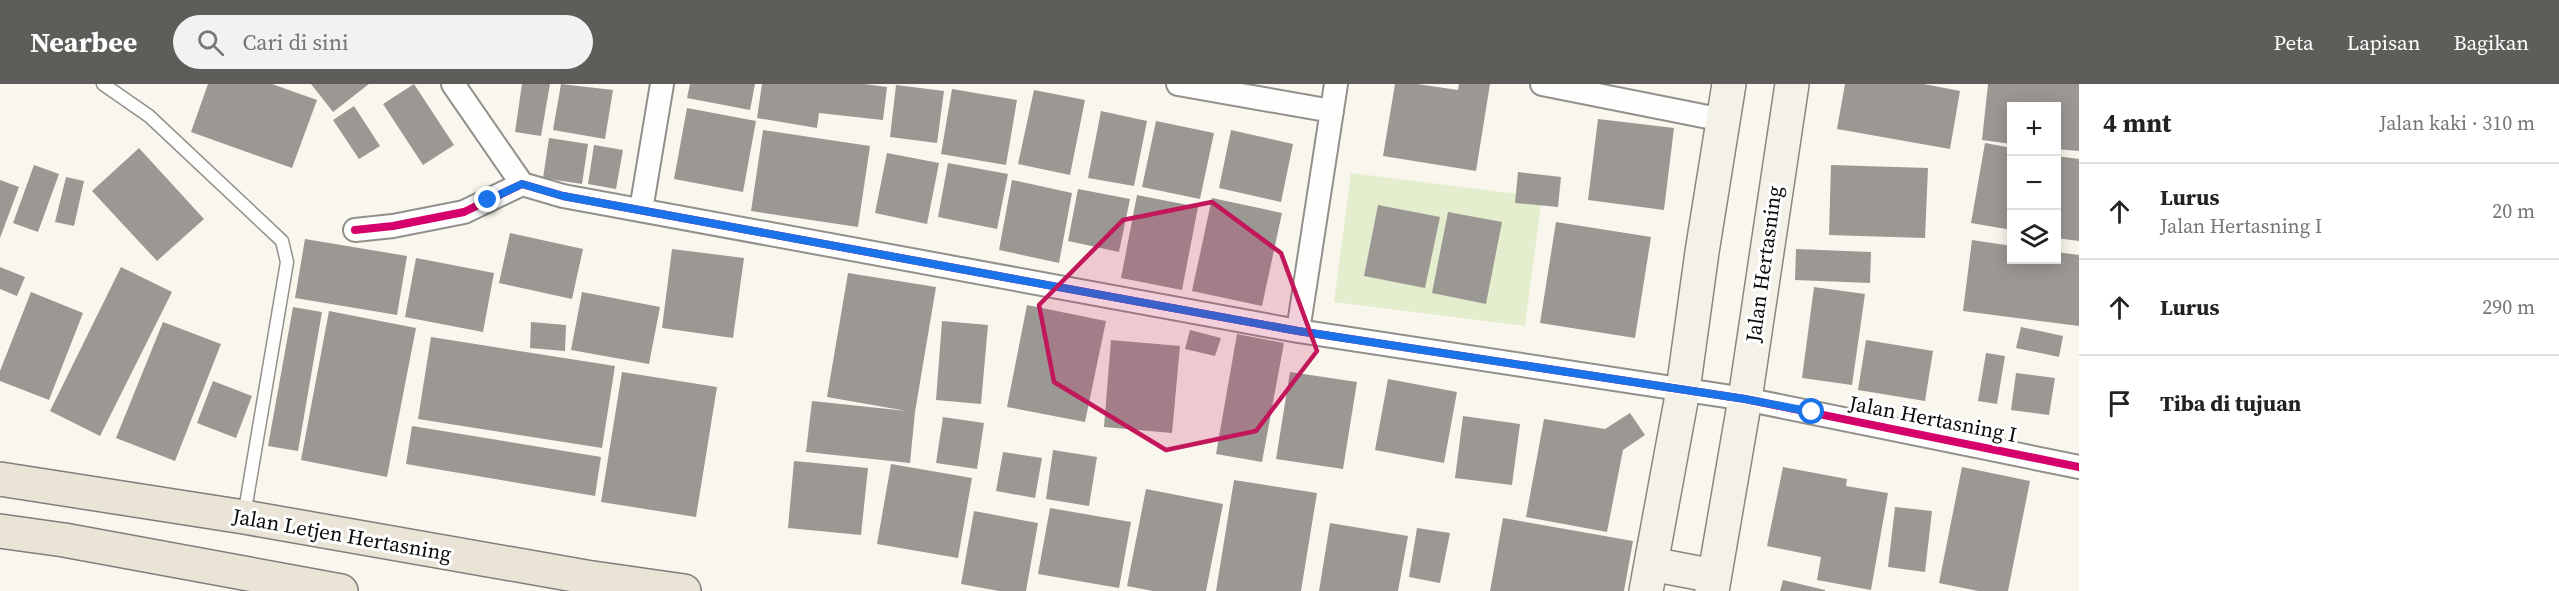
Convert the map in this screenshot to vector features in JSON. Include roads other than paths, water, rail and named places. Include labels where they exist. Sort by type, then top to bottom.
[{"type":"main road","name":"Jalan Letjen Hertasning","points":[[0,479],[244,517],[586,577],[684,591]]},
{"type":"main road","points":[[0,531],[64,540],[341,591]]},
{"type":"street","points":[[355,230],[393,226],[464,212],[522,184],[453,84]]},
{"type":"street","points":[[641,210],[662,84]]},
{"type":"street","points":[[1178,84],[1332,111]]},
{"type":"street","points":[[1298,331],[1336,84]]},
{"type":"street","points":[[1542,84],[1723,120]]},
{"type":"street","points":[[1713,583],[1649,577],[1683,390],[1730,84]]},
{"type":"street","name":"Jalan Hertasning","points":[[1713,583],[1745,399],[1792,84]]},
{"type":"street","name":"Jalan Hertasning I","points":[[522,184],[536,190],[641,210],[1298,331],[1745,399],[2079,467]]},
{"type":"lane","points":[[103,84],[149,116],[282,241],[287,262],[244,517]]}]
